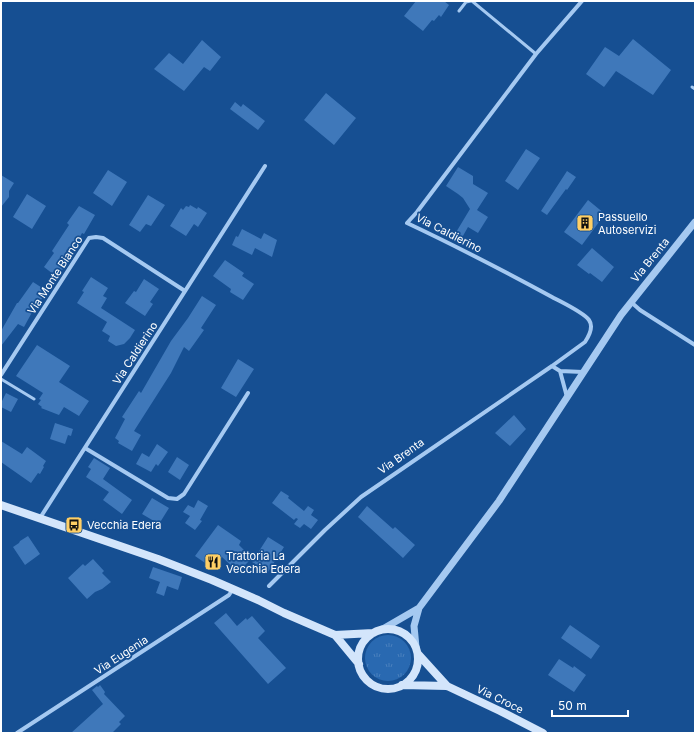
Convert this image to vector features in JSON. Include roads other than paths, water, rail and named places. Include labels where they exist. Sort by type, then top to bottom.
[{"type":"main road","points":[[1,505],[158,559],[233,589],[335,635],[359,664]]},
{"type":"main road","name":"Via Croce","points":[[335,635],[389,629],[398,630],[412,640],[417,650],[446,686]]},
{"type":"main road","points":[[359,664],[361,646],[366,639],[377,631]]},
{"type":"main road","points":[[402,685],[410,680],[415,672],[418,663],[417,650]]},
{"type":"main road","name":"Via Croce","points":[[359,664],[362,673],[367,680],[375,686],[384,688],[394,688],[402,685],[446,686],[543,733]]},
{"type":"street","name":"Via Caldierino","points":[[552,366],[585,342],[590,332],[591,326],[589,320],[577,311],[503,270],[407,223],[417,212],[536,54],[582,1]]},
{"type":"street","name":"Via Caldierino","points":[[39,518],[265,166]]},
{"type":"street","name":"Via Brenta","points":[[417,650],[414,626],[419,608],[499,501],[583,372],[631,302],[695,222]]},
{"type":"street","name":"Via Monte Bianco","points":[[1,375],[89,238],[103,238],[185,290]]},
{"type":"street","points":[[631,302],[640,310],[695,345]]},
{"type":"street","points":[[552,366],[560,371],[583,372]]},
{"type":"street","name":"Via Brenta","points":[[270,586],[325,530],[361,497],[552,366]]},
{"type":"street","points":[[560,371],[567,397]]},
{"type":"street","points":[[85,448],[168,498],[177,499],[184,494],[248,393]]},
{"type":"street","name":"Via Eugenia","points":[[17,733],[228,595],[233,589]]},
{"type":"street","name":"Via Brenta","points":[[377,631],[419,608]]},
{"type":"lane","points":[[460,11],[466,2],[472,1],[536,54]]},
{"type":"lane","points":[[1,379],[34,399]]},
{"type":"place","name":"Passuello Autoservizi","points":[[585,223]]},
{"type":"place","name":"Vecchia Edera","points":[[74,525]]},
{"type":"place","name":"Trattoria La Vecchia Edera","points":[[213,562]]}]
